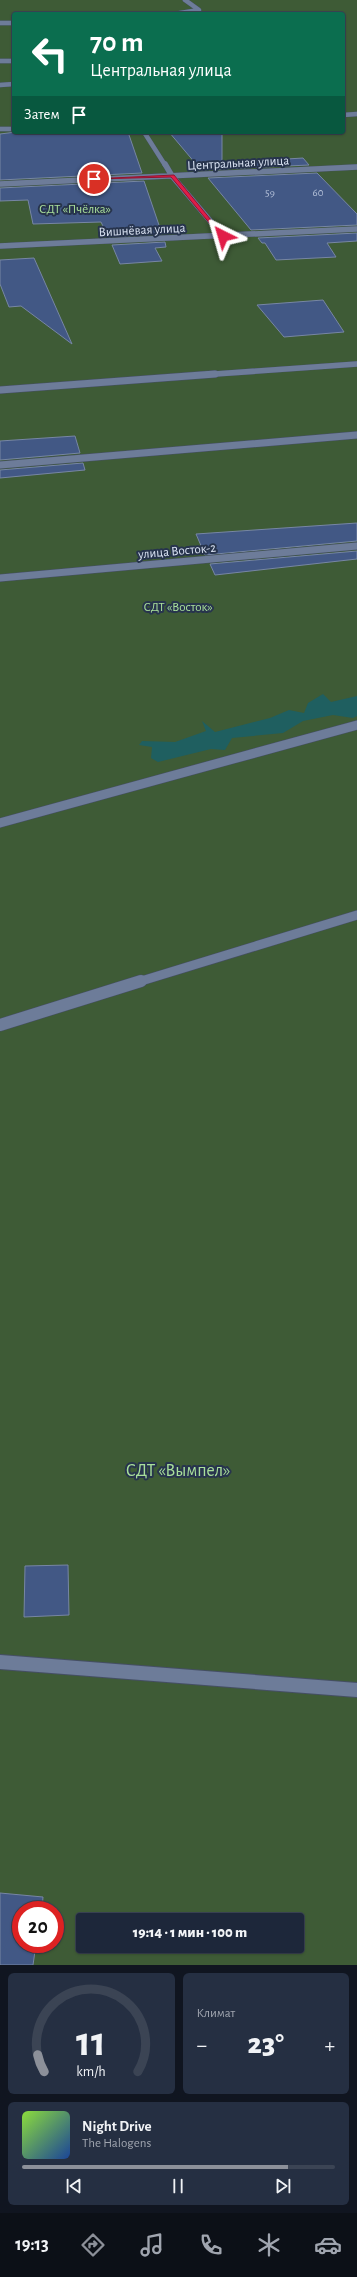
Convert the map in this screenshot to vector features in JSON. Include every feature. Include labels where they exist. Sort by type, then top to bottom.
[{"type":"street","points":[[185,0],[199,10],[186,12]]},
{"type":"street","points":[[0,23],[12,23]]},
{"type":"street","points":[[0,61],[12,61]]},
{"type":"street","points":[[0,85],[12,84]]},
{"type":"street","points":[[345,115],[357,114]]},
{"type":"street","points":[[0,129],[12,129]]},
{"type":"street","points":[[145,134],[172,176],[223,236]]},
{"type":"street","name":"Центральная улица","points":[[0,184],[357,167]]},
{"type":"street","name":"Вишнёвая улица","points":[[0,246],[357,229]]},
{"type":"street","points":[[0,390],[357,364]]},
{"type":"street","points":[[0,465],[357,435]]},
{"type":"street","name":"улица Восток-2","points":[[0,578],[357,546]]},
{"type":"street","points":[[0,823],[357,725]]},
{"type":"street","points":[[0,1025],[357,915]]},
{"type":"street","points":[[0,1662],[357,1690]]},
{"type":"green space","points":[[0,0],[357,0],[357,1965],[0,1965]]},
{"type":"shaded area","points":[[323,694],[331,702],[357,696],[357,716],[353,718],[333,715],[303,721],[283,733],[232,738],[225,750],[211,749],[158,762],[151,758],[152,747],[139,745],[142,741],[175,742],[206,731],[202,721],[215,732],[270,718],[289,710],[304,713],[308,703]]},
{"type":"building","points":[[12,132],[12,134],[129,134],[142,173],[0,180],[0,134]]},
{"type":"building","points":[[171,134],[222,134],[222,163],[303,158],[309,165],[201,170]]},
{"type":"building","points":[[317,173],[357,214],[357,225],[251,230],[208,178]]},
{"type":"building","points":[[144,181],[162,234],[108,237],[101,222],[33,224],[28,200],[0,201],[0,188]]},
{"type":"building","points":[[357,233],[357,241],[327,243],[336,257],[276,260],[265,243],[262,243],[258,238]]},
{"type":"building","points":[[165,242],[166,247],[155,248],[162,261],[120,264],[112,245]]},
{"type":"building","points":[[34,258],[72,344],[21,306],[9,307],[0,284],[0,260]]},
{"type":"building","points":[[323,300],[344,332],[284,337],[257,305]]},
{"type":"building","points":[[75,436],[80,453],[0,460],[0,441]]},
{"type":"building","points":[[83,463],[85,470],[0,478],[0,470]]},
{"type":"building","points":[[357,523],[357,541],[205,555],[196,534]]},
{"type":"building","points":[[357,551],[357,559],[215,575],[210,564]]},
{"type":"building","points":[[68,1565],[69,1615],[24,1617],[25,1566]]},
{"type":"building","points":[[0,1893],[43,1897],[43,1901],[12,1901],[12,1953],[35,1953],[33,1965],[0,1965]]},
{"type":"route","points":[[94,179],[172,176],[223,236]]},
{"type":"park label","name":"СДТ «Пчёлка»","points":[[75,208]]},
{"type":"park label","name":"СДТ «Восток»","points":[[178,606]]},
{"type":"park label","name":"СДТ «Вымпел»","points":[[178,1470]]}]
